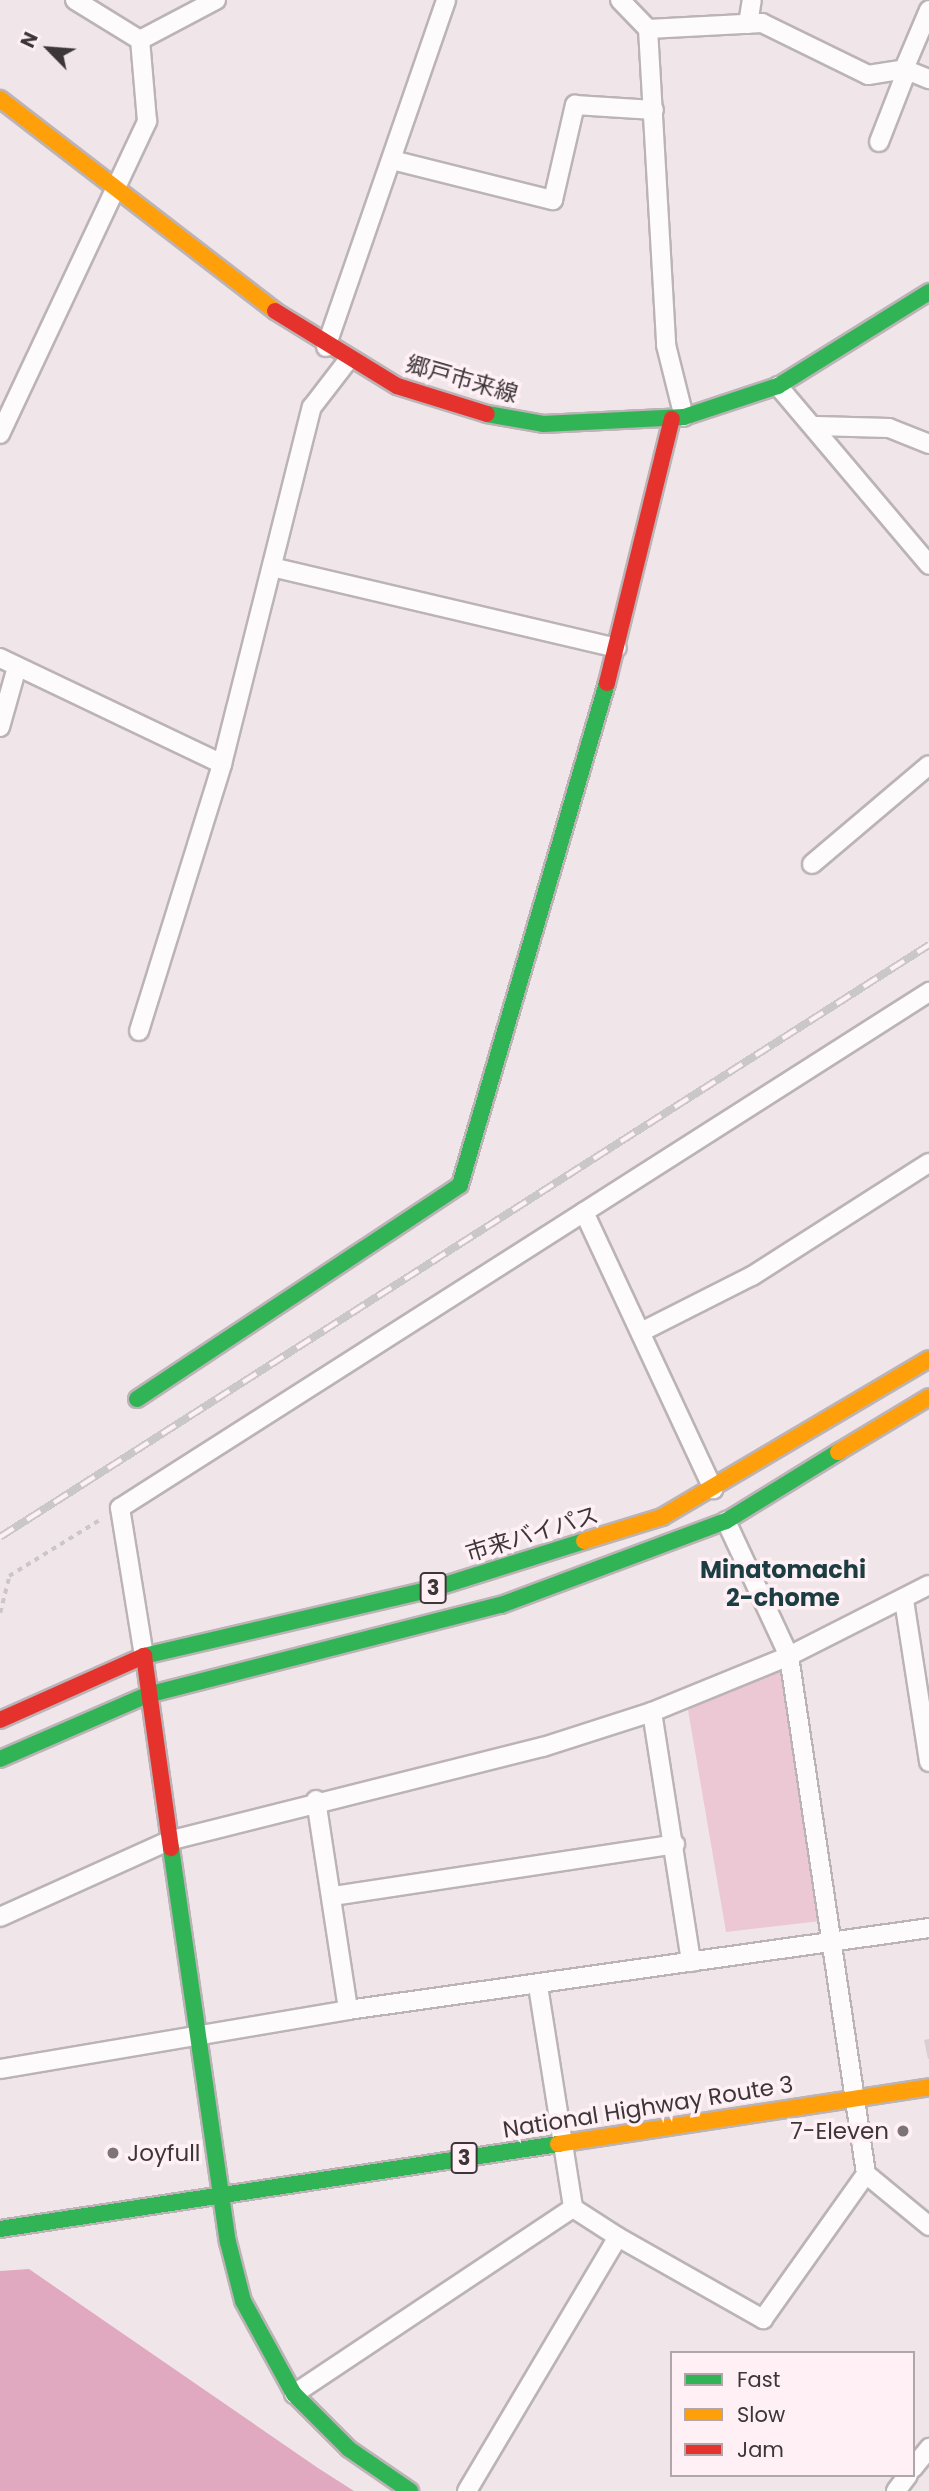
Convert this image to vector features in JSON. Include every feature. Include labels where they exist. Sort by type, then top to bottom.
[{"type":"main road","name":"郷戸市来線","points":[[0,99],[121,187],[326,347],[397,386],[543,424],[678,418],[778,386],[929,292]]},
{"type":"main road","points":[[137,1399],[460,1185],[617,648],[678,418]]},
{"type":"main road","name":"市来バイパス","points":[[0,1720],[144,1656],[432,1589],[662,1517],[929,1360]]},
{"type":"main road","name":"3","points":[[0,1759],[147,1695],[501,1605],[726,1521],[929,1397]]},
{"type":"main road","points":[[144,1656],[168,1841],[223,2193],[243,2301],[294,2394],[349,2449],[410,2491]]},
{"type":"main road","name":"National Highway Route 3","points":[[0,2229],[929,2087]]},
{"type":"street","points":[[75,0],[140,40]]},
{"type":"street","points":[[140,40],[216,0]]},
{"type":"street","points":[[326,347],[446,0]]},
{"type":"street","points":[[620,0],[648,29],[666,345],[678,418]]},
{"type":"street","points":[[748,24],[752,0]]},
{"type":"street","points":[[878,142],[929,10]]},
{"type":"street","points":[[648,29],[762,23],[868,75],[905,70],[929,79]]},
{"type":"street","points":[[0,434],[121,187],[147,121],[140,40]]},
{"type":"street","points":[[392,160],[553,200],[575,104],[654,110]]},
{"type":"street","points":[[139,1031],[222,764],[312,407],[349,359]]},
{"type":"street","points":[[778,386],[816,426],[929,565]]},
{"type":"street","points":[[816,426],[889,428],[929,444]]},
{"type":"street","points":[[272,567],[617,648]]},
{"type":"street","points":[[0,659],[222,764]]},
{"type":"street","points":[[0,727],[17,667]]},
{"type":"street","points":[[812,864],[929,765]]},
{"type":"street","points":[[144,1656],[120,1507],[929,992]]},
{"type":"street","points":[[641,1332],[752,1276],[929,1163]]},
{"type":"street","points":[[584,1212],[713,1489]]},
{"type":"street","points":[[726,1521],[789,1656],[866,2174],[929,2226]]},
{"type":"street","points":[[0,1917],[168,1841],[316,1800],[543,1747],[652,1712],[789,1656],[929,1585]]},
{"type":"street","points":[[904,1600],[929,1762]]},
{"type":"street","points":[[652,1712],[675,1844],[691,1962]]},
{"type":"street","points":[[316,1800],[333,1896],[348,2010]]},
{"type":"street","points":[[333,1896],[675,1844]]},
{"type":"street","points":[[0,2069],[348,2010],[831,1945],[929,1928]]},
{"type":"street","points":[[538,1986],[573,2208],[618,2237],[762,2319],[866,2174]]},
{"type":"street","points":[[294,2394],[573,2208]]},
{"type":"street","points":[[467,2491],[618,2237]]},
{"type":"street","points":[[915,2466],[929,2448]]},
{"type":"path","points":[[0,1613],[9,1576],[120,1507]]},
{"type":"shaded area","points":[[784,1664],[821,1921],[726,1932],[688,1710]]},
{"type":"shaded area","points":[[29,2269],[354,2491],[0,2491],[0,2271]]},
{"type":"building","points":[[929,2039],[929,2059],[928,2059],[924,2040]]},
{"type":"railway","points":[[0,1537],[929,945]]},
{"type":"traffic: fast","points":[[487,414],[543,424],[684,417],[778,386],[929,292]]},
{"type":"traffic: fast","points":[[137,1399],[460,1185],[607,683]]},
{"type":"traffic: fast","points":[[147,1695],[501,1605],[726,1521],[838,1452]]},
{"type":"traffic: fast","points":[[144,1656],[432,1589],[584,1541]]},
{"type":"traffic: fast","points":[[0,1759],[147,1695]]},
{"type":"traffic: fast","points":[[171,1848],[228,2242],[243,2301],[294,2394],[349,2449],[410,2491]]},
{"type":"traffic: fast","points":[[0,2229],[558,2144]]},
{"type":"traffic: slow","points":[[0,99],[275,311]]},
{"type":"traffic: slow","points":[[584,1541],[662,1517],[929,1359]]},
{"type":"traffic: slow","points":[[838,1452],[929,1397]]},
{"type":"traffic: slow","points":[[558,2144],[929,2087]]},
{"type":"traffic: jam","points":[[275,311],[397,386],[487,414]]},
{"type":"traffic: jam","points":[[607,683],[672,419]]},
{"type":"traffic: jam","points":[[0,1720],[144,1656],[171,1848]]},
{"type":"place","name":"7-Eleven","points":[[903,2131]]},
{"type":"place","name":"Joyfull","points":[[113,2153]]},
{"type":"district","name":"Minatomachi 2-chome","points":[[783,1584]]}]
